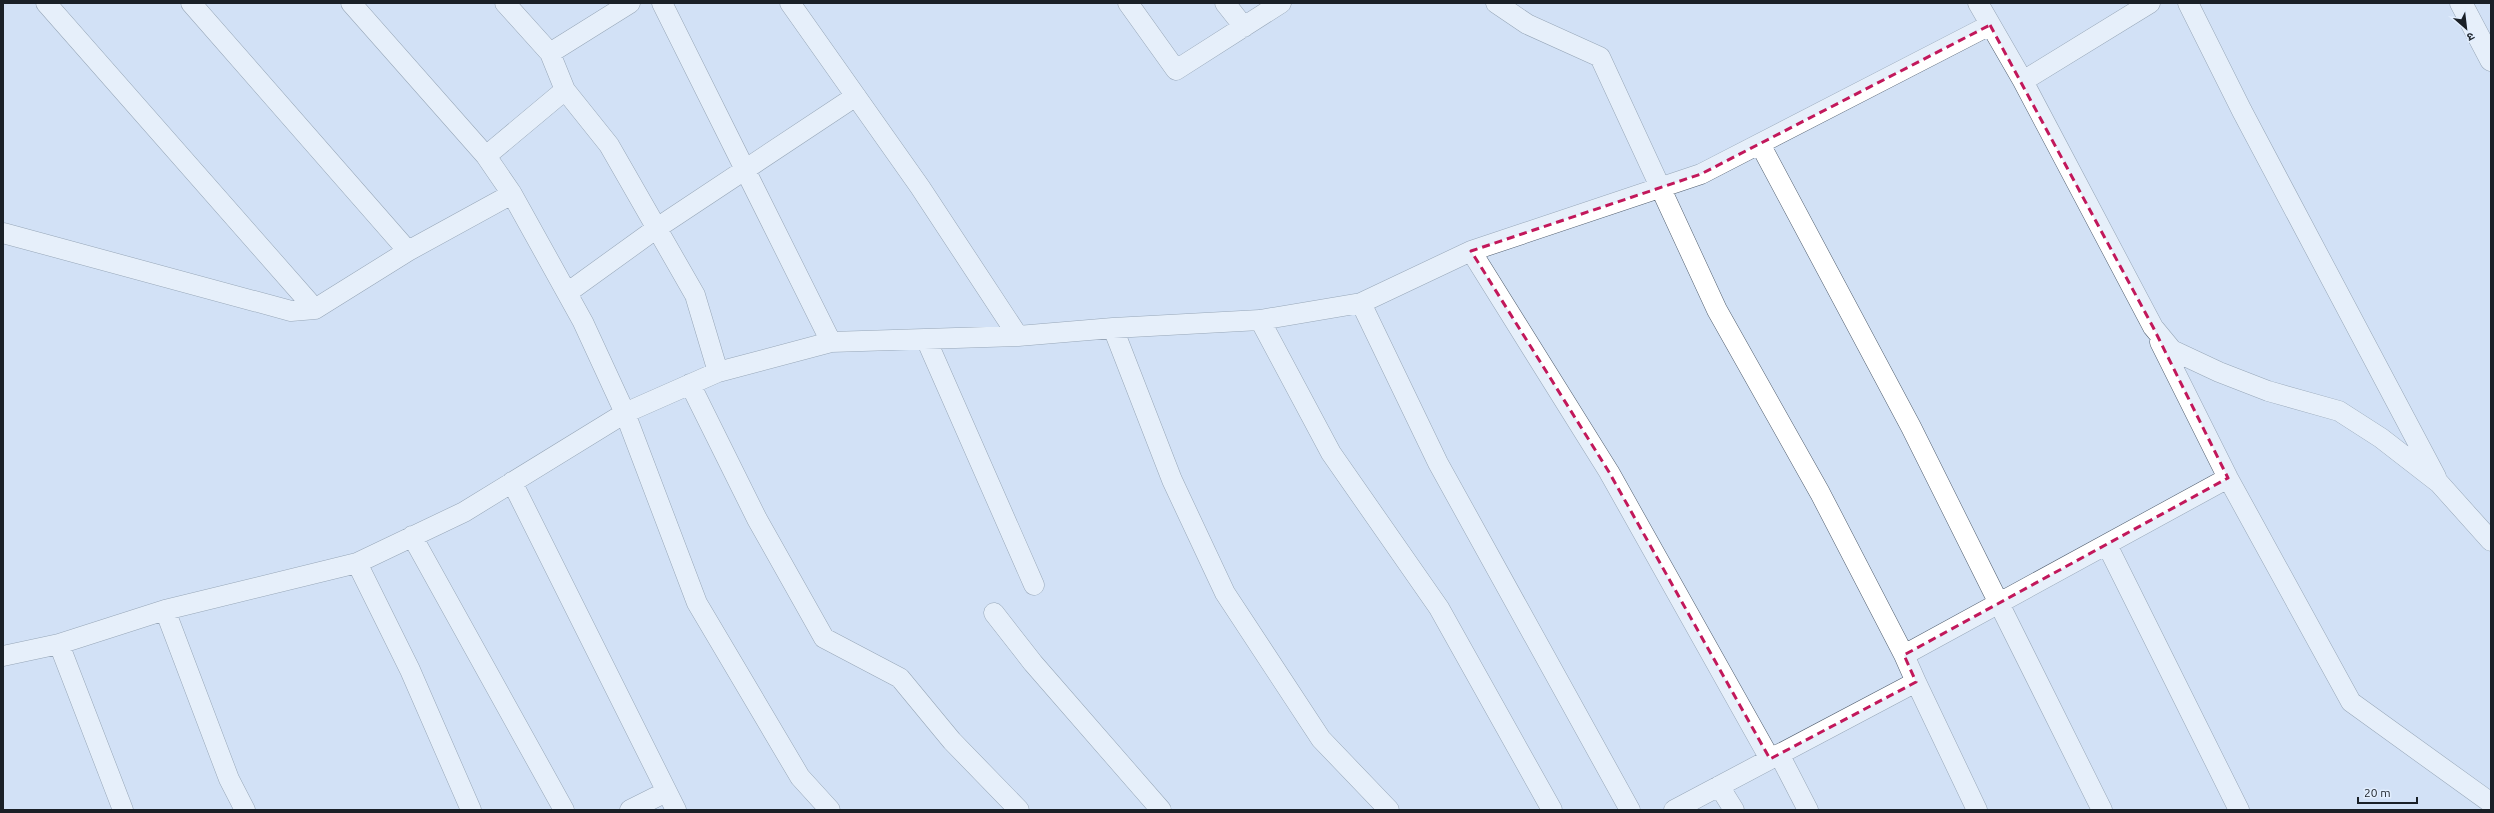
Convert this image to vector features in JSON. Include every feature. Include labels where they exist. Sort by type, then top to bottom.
[{"type":"street","points":[[46,3],[316,309]]},
{"type":"street","points":[[191,3],[408,251]]},
{"type":"street","points":[[351,3],[486,156],[512,194],[583,322],[625,413],[697,603],[800,777],[830,810]]},
{"type":"street","points":[[505,3],[550,53],[565,90],[609,145],[657,228],[695,295],[718,372]]},
{"type":"street","points":[[550,53],[630,3]]},
{"type":"street","points":[[662,3],[831,342]]},
{"type":"street","points":[[790,3],[920,187],[1018,336]]},
{"type":"street","points":[[1128,3],[1176,70],[1282,3]]},
{"type":"street","points":[[1225,3],[1244,27]]},
{"type":"street","points":[[1496,3],[1527,24],[1600,57],[1659,188],[1717,310],[1820,492],[1904,655],[1977,810]]},
{"type":"street","points":[[1978,3],[2023,81],[2153,327],[2228,478],[2351,702],[2491,803]]},
{"type":"street","points":[[2023,81],[2150,3]]},
{"type":"street","points":[[2188,3],[2242,111],[2439,483]]},
{"type":"street","points":[[2461,3],[2491,60]]},
{"type":"street","points":[[3,656],[59,644],[165,610],[357,563],[464,512],[625,413],[718,372],[831,342],[1018,336],[1113,328],[1260,320],[1361,303],[1471,251],[1701,174],[1990,25]]},
{"type":"street","points":[[486,156],[565,90]]},
{"type":"street","points":[[567,293],[657,228],[856,96]]},
{"type":"street","points":[[1760,144],[1907,420],[2102,810]]},
{"type":"street","points":[[3,233],[291,311],[316,309],[408,251],[512,194]]},
{"type":"street","points":[[1471,251],[1609,472],[1774,757],[1808,810]]},
{"type":"street","points":[[1361,303],[1438,463],[1630,810]]},
{"type":"street","points":[[1260,320],[1331,452],[1439,608],[1552,810]]},
{"type":"street","points":[[2153,327],[2172,350],[2219,372],[2268,391],[2339,411],[2381,438],[2439,483],[2491,542]]},
{"type":"street","points":[[1113,328],[1172,480],[1225,593],[1321,739],[1388,810]]},
{"type":"street","points":[[926,339],[1034,586]]},
{"type":"street","points":[[690,384],[757,519],[824,638],[900,678],[952,741],[1019,810]]},
{"type":"street","points":[[1904,655],[2228,478]]},
{"type":"street","points":[[512,482],[676,810]]},
{"type":"street","points":[[412,536],[564,810]]},
{"type":"street","points":[[2107,545],[2240,810]]},
{"type":"street","points":[[357,563],[410,670],[471,810]]},
{"type":"street","points":[[165,610],[229,779],[245,810]]},
{"type":"street","points":[[994,614],[1033,663],[1161,810]]},
{"type":"street","points":[[59,644],[123,810]]},
{"type":"street","points":[[1674,810],[1916,682]]},
{"type":"street","points":[[1719,786],[1734,810]]},
{"type":"street","points":[[630,810],[666,792]]},
{"type":"highlighted area","points":[[1990,25],[2153,327],[2228,478],[1904,655],[1916,682],[1770,759],[1609,472],[1471,251],[1701,174]]}]
